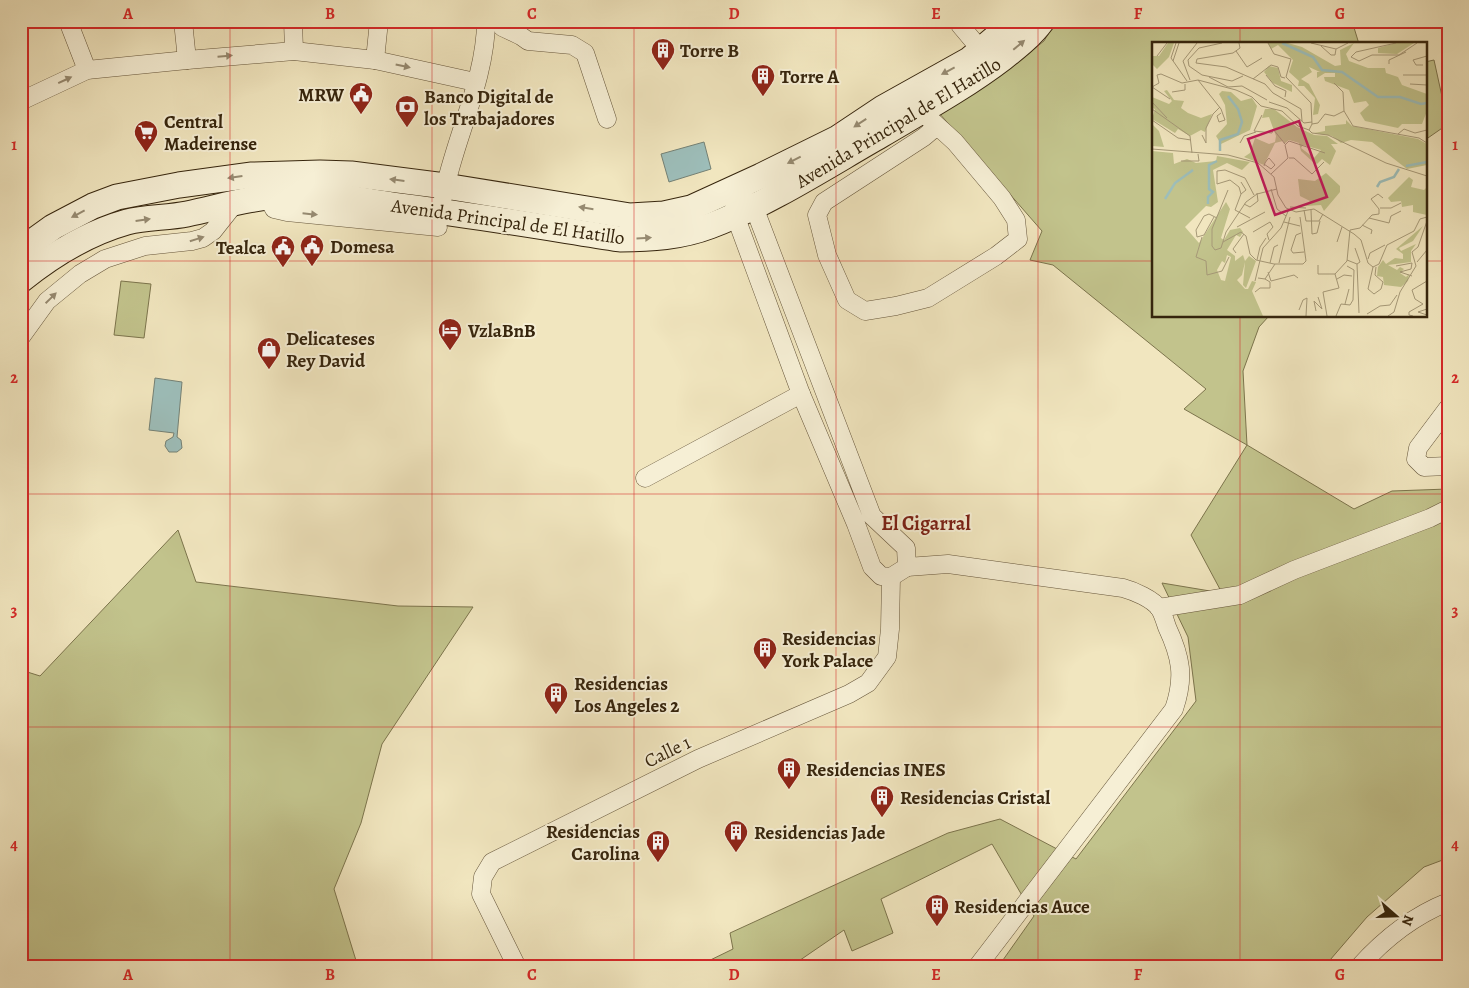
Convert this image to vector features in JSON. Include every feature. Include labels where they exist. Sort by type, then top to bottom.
[{"type":"main road","name":"Avenida Principal de El Hatillo","points":[[21,250],[53,227],[93,206],[117,197],[179,185],[252,175],[352,174],[445,186],[630,216],[664,214],[691,208],[838,138],[892,103],[968,60],[1014,21]]},
{"type":"main road","name":"Avenida Principal de El Hatillo","points":[[22,279],[65,249],[127,222],[185,214],[236,202],[287,195],[357,199],[406,207],[439,219],[620,239],[677,236],[709,226],[744,211],[929,119],[952,93],[991,68],[1023,43],[1042,21]]},
{"type":"street","points":[[68,21],[87,70]]},
{"type":"street","points":[[183,21],[187,60]]},
{"type":"street","points":[[293,21],[294,51]]},
{"type":"street","points":[[375,60],[379,21]]},
{"type":"street","points":[[960,25],[981,50]]},
{"type":"street","points":[[439,219],[445,186],[476,82],[495,27],[521,36],[528,41],[572,45],[585,53],[607,119]]},
{"type":"street","points":[[21,101],[87,70],[294,51],[375,60],[476,82]]},
{"type":"street","points":[[929,119],[955,142],[1002,198],[1016,220],[1018,239],[996,256],[928,298],[865,311],[847,300],[827,255],[817,215],[824,202],[924,137],[929,119]]},
{"type":"street","points":[[734,188],[872,516],[906,548],[907,567]]},
{"type":"street","points":[[21,337],[47,301],[80,274],[104,259],[145,246],[203,238],[213,231],[236,202]]},
{"type":"street","points":[[744,211],[801,394],[856,524],[872,567],[881,576],[892,577],[907,567],[948,564],[1123,588],[1136,592],[1159,608],[1178,651],[1181,672],[1180,692],[1174,709],[977,967]]},
{"type":"street","points":[[645,478],[801,394]]},
{"type":"street","points":[[1448,408],[1418,448],[1416,459],[1424,467],[1448,466]]},
{"type":"street","points":[[1159,608],[1240,595],[1294,570],[1430,518],[1448,509]]},
{"type":"street","points":[[856,524],[872,516]]},
{"type":"street","name":"Calle 1","points":[[517,967],[481,894],[483,877],[492,862],[698,759],[850,694],[868,683],[887,657],[892,577]]},
{"type":"street","points":[[1359,967],[1393,934],[1427,910],[1448,902]]},
{"type":"green space","points":[[1056,21],[1352,21],[1358,42],[1152,42],[1152,318],[1267,318],[1259,327],[1243,371],[1247,445],[1184,409],[1206,389],[1053,265],[1030,260],[1042,231],[939,113],[1014,65],[1044,41]]},
{"type":"green space","points":[[1434,60],[1448,124],[1426,139],[1426,62]]},
{"type":"green space","points":[[121,281],[151,284],[144,338],[114,335]]},
{"type":"green space","points":[[1247,445],[1354,509],[1392,491],[1448,489],[1448,858],[1424,867],[1367,917],[1324,967],[998,967],[1034,916],[992,844],[881,899],[893,933],[852,951],[844,930],[790,967],[696,967],[733,949],[730,933],[948,833],[1000,819],[1076,859],[1196,701],[1188,637],[1162,583],[1222,593],[1191,535]]},
{"type":"green space","points":[[178,530],[196,582],[398,606],[473,607],[382,744],[361,823],[334,889],[358,967],[21,967],[21,670],[40,676]]},
{"type":"water","points":[[704,142],[711,169],[669,182],[661,154]]},
{"type":"water","points":[[155,378],[182,382],[177,437],[181,440],[182,448],[177,452],[169,452],[165,446],[166,441],[173,437],[174,433],[149,430]]},
{"type":"place","name":"Torre B","points":[[663,71]]},
{"type":"place","name":"Torre A","points":[[763,97]]},
{"type":"place","name":"MRW","points":[[361,115]]},
{"type":"place","name":"Banco Digital de los Trabajadores","points":[[407,128]]},
{"type":"place","name":"Central Madeirense","points":[[146,153]]},
{"type":"place","name":"Domesa","points":[[312,267]]},
{"type":"place","name":"Tealca","points":[[283,268]]},
{"type":"place","name":"VzlaBnB","points":[[450,351]]},
{"type":"place","name":"Delicateses Rey David","points":[[269,370]]},
{"type":"place","name":"Residencias York Palace","points":[[765,670]]},
{"type":"place","name":"Residencias Los Angeles 2","points":[[556,715]]},
{"type":"place","name":"Residencias INES","points":[[789,790]]},
{"type":"place","name":"Residencias Cristal","points":[[882,818]]},
{"type":"place","name":"Residencias Jade","points":[[736,853]]},
{"type":"place","name":"Residencias Carolina","points":[[658,863]]},
{"type":"place","name":"Residencias Auce","points":[[937,927]]},
{"type":"district","name":"El Cigarral","points":[[926,523]]}]
